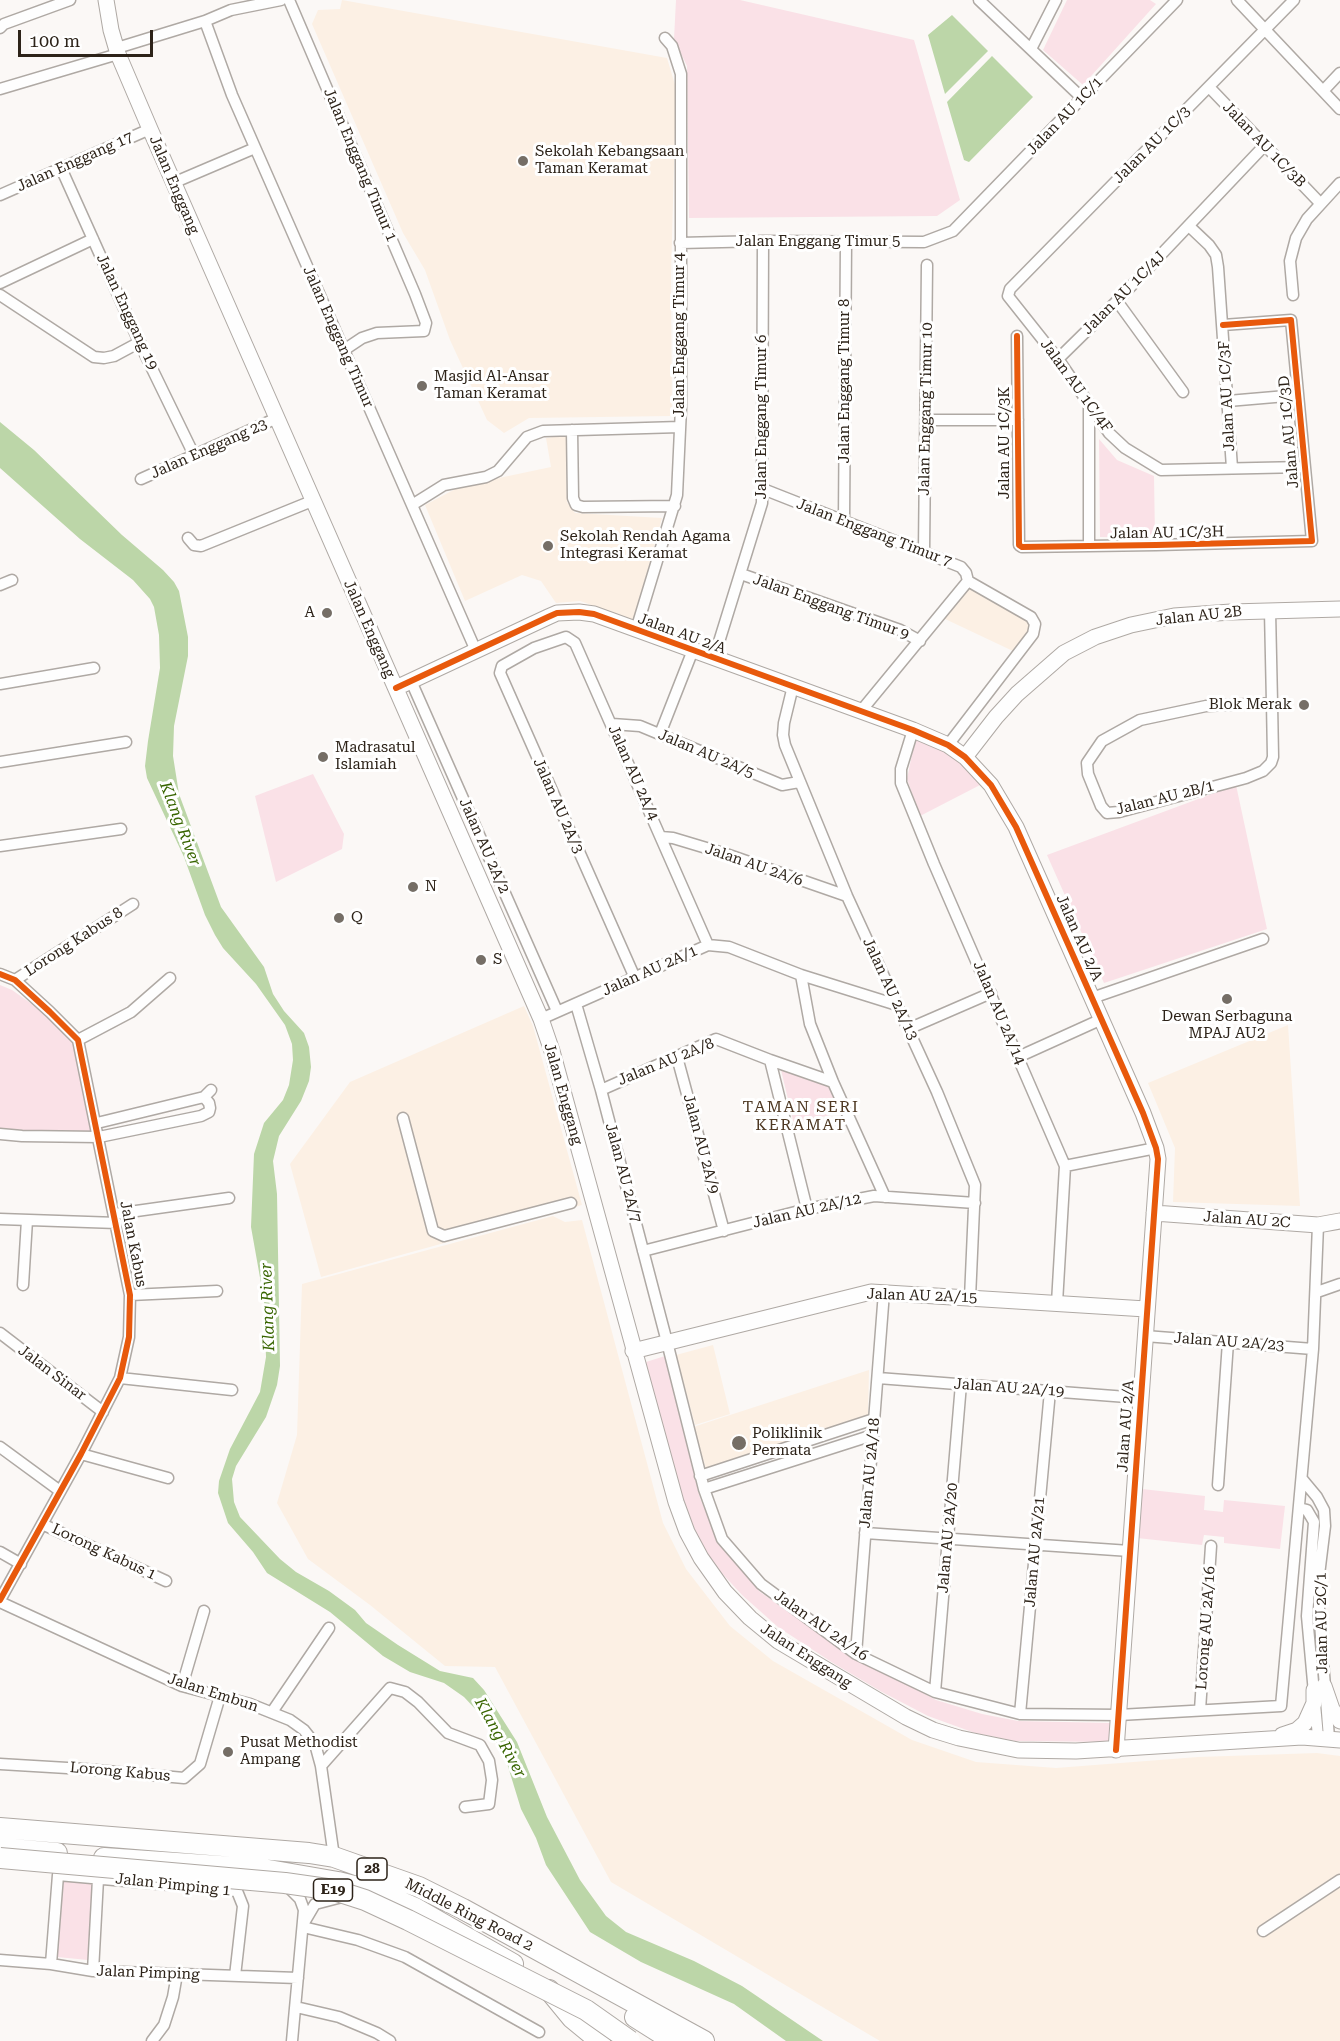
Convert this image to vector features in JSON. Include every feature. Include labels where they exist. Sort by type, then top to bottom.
[{"type":"highway","name":"Middle Ring Road 2","points":[[0,1828],[298,1852],[334,1857],[419,1887],[464,1909],[704,2041]]},
{"type":"highway","name":"E19","points":[[0,1839],[249,1856],[369,1877],[418,1898],[514,1948],[600,1995],[674,2041]]},
{"type":"highway","name":"Middle Ring Road 2","points":[[0,1848],[100,1858],[263,1869],[338,1882],[378,1892],[415,1908],[651,2041]]},
{"type":"highway","name":"E19","points":[[0,1858],[285,1883],[334,1890],[365,1900],[408,1920],[576,2005],[630,2041]]},
{"type":"highway","points":[[539,1978],[572,2018],[600,2041]]},
{"type":"street","points":[[0,28],[4,24],[69,0]]},
{"type":"street","name":"Jalan Enggang","points":[[106,0],[117,51],[173,183],[541,1019],[555,1062],[676,1502],[687,1532],[701,1558],[725,1592],[750,1618],[778,1641],[906,1717],[933,1730],[987,1745],[1018,1750],[1116,1750],[1268,1740],[1329,1739]]},
{"type":"street","points":[[0,89],[205,21],[231,10],[281,0]]},
{"type":"street","name":"Jalan Enggang Timur 1","points":[[290,0],[426,323],[424,331],[377,333],[362,338],[344,350]]},
{"type":"street","points":[[979,0],[1081,97]]},
{"type":"street","points":[[1031,50],[1056,0]]},
{"type":"street","name":"Jalan AU 1C/1","points":[[953,231],[1176,0]]},
{"type":"street","points":[[1237,0],[1340,109]]},
{"type":"street","name":"Jalan AU 1C/3","points":[[1010,289],[1294,0]]},
{"type":"street","name":"Jalan Enggang Timur","points":[[205,21],[232,95],[476,651]]},
{"type":"street","name":"Jalan Enggang Timur 4","points":[[636,630],[677,495],[680,427],[681,74],[672,46],[665,38]]},
{"type":"street","points":[[1323,91],[1340,73]]},
{"type":"street","name":"Jalan AU 1C/3B","points":[[1209,87],[1320,203]]},
{"type":"street","name":"Jalan Enggang 17","points":[[0,195],[150,129]]},
{"type":"street","name":"Jalan AU 1C/4J","points":[[1058,359],[1117,302],[1264,146]]},
{"type":"street","points":[[173,183],[255,148]]},
{"type":"street","name":"Jalan Enggang 19","points":[[61,168],[140,342],[195,455]]},
{"type":"street","points":[[1293,295],[1290,261],[1296,238],[1306,219],[1340,183]]},
{"type":"street","name":"Jalan AU 1C/3F","points":[[1189,226],[1216,255],[1232,468]]},
{"type":"street","name":"Jalan Enggang Timur 5","points":[[680,243],[924,242],[953,231]]},
{"type":"street","points":[[0,283],[93,239]]},
{"type":"street","name":"Jalan Enggang Timur 6","points":[[714,658],[760,516],[763,489],[763,241]]},
{"type":"street","name":"Jalan Enggang Timur 8","points":[[844,521],[846,242]]},
{"type":"street","name":"Jalan Enggang Timur 10","points":[[924,552],[927,265]]},
{"type":"street","name":"Jalan AU 1C/4F","points":[[1010,289],[1008,296],[1012,304],[1058,359],[1109,433],[1125,448],[1161,470],[1304,467]]},
{"type":"street","points":[[0,295],[94,357],[114,356],[140,342]]},
{"type":"street","points":[[1117,302],[1183,392]]},
{"type":"street","name":"Jalan AU 1C/3D","points":[[1223,325],[1292,320],[1312,541]]},
{"type":"street","name":"Jalan AU 1C/3K","points":[[1017,336],[1017,541],[1022,547]]},
{"type":"street","points":[[1228,401],[1298,395]]},
{"type":"street","points":[[1089,405],[1089,546]]},
{"type":"street","name":"Jalan Enggang 23","points":[[141,479],[277,418]]},
{"type":"street","name":"Jalan AU 1C/3K","points":[[926,420],[1018,420]]},
{"type":"street","points":[[412,505],[444,485],[486,477],[498,471],[527,437],[543,430],[680,427]]},
{"type":"street","points":[[572,430],[573,498],[576,505],[583,507],[675,506]]},
{"type":"street","name":"Jalan Enggang Timur 7","points":[[763,489],[961,567],[968,581],[1030,617],[1035,624],[1033,633],[948,745]]},
{"type":"street","points":[[188,538],[195,545],[201,546],[312,501]]},
{"type":"street","name":"Jalan AU 1C/3H","points":[[1022,547],[1312,541]]},
{"type":"street","name":"Jalan Enggang Timur 9","points":[[741,574],[889,626],[920,641]]},
{"type":"street","points":[[0,585],[12,580]]},
{"type":"street","points":[[861,711],[968,581]]},
{"type":"street","name":"Jalan AU 2B","points":[[965,757],[1017,694],[1064,653],[1095,637],[1174,616],[1340,609]]},
{"type":"street","name":"Jalan AU 2B/1","points":[[1269,611],[1272,703],[1273,757],[1271,763],[1263,771],[1246,778],[1119,812],[1107,813],[1101,806],[1088,774],[1087,763],[1102,741],[1140,720],[1206,706],[1272,703]]},
{"type":"street","name":"Jalan AU 2/A","points":[[396,688],[548,617],[567,612],[594,614],[913,730],[948,745],[965,757],[991,785],[1016,826],[1143,1113],[1156,1148],[1158,1170],[1146,1309],[1116,1750]]},
{"type":"street","name":"Jalan AU 2A/4","points":[[534,648],[566,637],[575,643],[708,945]]},
{"type":"street","name":"Jalan AU 2A/3","points":[[534,648],[502,666],[500,673],[635,978]]},
{"type":"street","points":[[660,734],[693,650]]},
{"type":"street","points":[[0,684],[94,668]]},
{"type":"street","name":"Jalan AU 2A/2","points":[[411,681],[557,1011]]},
{"type":"street","name":"Jalan AU 2A/13","points":[[793,686],[783,735],[799,782],[975,1185],[970,1298]]},
{"type":"street","name":"Jalan AU 2A/5","points":[[612,724],[640,726],[782,786],[799,782]]},
{"type":"street","name":"Jalan AU 2A/14","points":[[913,730],[900,769],[901,783],[1065,1166],[1057,1303]]},
{"type":"street","points":[[0,762],[126,742]]},
{"type":"street","points":[[0,846],[121,829]]},
{"type":"street","name":"Jalan AU 2A/6","points":[[661,837],[673,838],[847,896]]},
{"type":"street","name":"Lorong Kabus 8","points":[[15,980],[133,904]]},
{"type":"street","points":[[1092,998],[1263,939]]},
{"type":"street","name":"Jalan AU 2A/1","points":[[541,1019],[708,945],[729,948],[801,975],[897,1005]]},
{"type":"street","points":[[0,974],[15,980],[78,1040],[131,1012],[170,978]]},
{"type":"street","points":[[801,975],[810,1024],[885,1197]]},
{"type":"street","points":[[908,1029],[991,993]]},
{"type":"street","name":"Jalan AU 2A/7","points":[[576,1004],[667,1342]]},
{"type":"street","points":[[1018,1057],[1102,1019]]},
{"type":"street","name":"Jalan AU 2A/8","points":[[601,1090],[716,1039],[834,1082]]},
{"type":"street","name":"Jalan Kabus","points":[[0,1601],[120,1378],[129,1337],[130,1295],[97,1123],[78,1040]]},
{"type":"street","name":"Jalan AU 2A/9","points":[[677,1057],[724,1231]]},
{"type":"street","points":[[770,1060],[807,1209]]},
{"type":"street","points":[[0,1134],[99,1137],[201,1116],[209,1112],[210,1108],[207,1094],[97,1123]]},
{"type":"street","points":[[403,1118],[433,1231],[444,1236],[571,1203]]},
{"type":"street","points":[[1065,1166],[1156,1148]]},
{"type":"street","name":"Jalan AU 2A/12","points":[[643,1251],[807,1209],[860,1198],[874,1196],[975,1203]]},
{"type":"street","points":[[0,1219],[116,1219],[229,1198]]},
{"type":"street","name":"Jalan AU 2C","points":[[1154,1213],[1318,1225],[1340,1221]]},
{"type":"street","points":[[23,1285],[27,1220]]},
{"type":"street","name":"Jalan AU 2C/1","points":[[1281,1706],[1313,1349],[1318,1225]]},
{"type":"street","points":[[1317,1292],[1340,1284]]},
{"type":"street","points":[[130,1295],[217,1291]]},
{"type":"street","name":"Jalan AU 2A/15","points":[[633,1351],[872,1292],[1146,1309]]},
{"type":"street","name":"Jalan AU 2A/18","points":[[856,1654],[884,1292]]},
{"type":"street","name":"Jalan Sinar","points":[[0,1333],[103,1412]]},
{"type":"street","name":"Jalan AU 2A/23","points":[[1145,1336],[1313,1349]]},
{"type":"street","name":"Jalan AU 2A/16","points":[[667,1342],[700,1476],[722,1539],[762,1584],[856,1654],[935,1692],[1020,1714],[1119,1715],[1281,1706]]},
{"type":"street","points":[[1218,1485],[1228,1342]]},
{"type":"street","points":[[120,1378],[232,1390]]},
{"type":"street","name":"Jalan AU 2A/19","points":[[878,1378],[1140,1398]]},
{"type":"street","name":"Jalan AU 2A/20","points":[[935,1692],[961,1384]]},
{"type":"street","name":"Jalan AU 2A/21","points":[[1020,1714],[1050,1391]]},
{"type":"street","points":[[700,1476],[874,1419]]},
{"type":"street","points":[[704,1489],[873,1435]]},
{"type":"street","points":[[0,1447],[60,1491]]},
{"type":"street","points":[[81,1454],[168,1478]]},
{"type":"street","name":"Jalan AU 2C/1","points":[[1302,1479],[1317,1497],[1323,1510],[1325,1526],[1319,1575],[1319,1688]]},
{"type":"street","name":"Jalan AU 2C/1","points":[[1299,1508],[1307,1510],[1314,1522],[1307,1616],[1329,1739]]},
{"type":"street","name":"Lorong Kabus 1","points":[[42,1524],[166,1581]]},
{"type":"street","points":[[865,1533],[1130,1551]]},
{"type":"street","name":"Lorong AU 2A/16","points":[[1200,1710],[1211,1546]]},
{"type":"street","points":[[0,1552],[21,1564]]},
{"type":"street","name":"Jalan Embun","points":[[0,1601],[182,1686],[250,1704],[290,1720],[304,1730],[315,1744],[321,1766],[334,1857]]},
{"type":"street","points":[[182,1686],[204,1611]]},
{"type":"street","points":[[272,1712],[329,1628]]},
{"type":"street","points":[[321,1766],[390,1688],[405,1692],[448,1732],[480,1744],[489,1761],[492,1780],[489,1804],[465,1807]]},
{"type":"street","points":[[1319,1688],[1340,1720]]},
{"type":"street","points":[[1268,1740],[1297,1730],[1305,1723],[1319,1688]]},
{"type":"street","name":"Lorong Kabus","points":[[0,1764],[184,1778],[200,1764],[220,1696]]},
{"type":"street","points":[[263,1869],[293,1890],[304,1910],[292,2041]]},
{"type":"street","name":"Jalan Pimping 1","points":[[51,1964],[58,1875],[237,1891],[243,1906],[235,1976]]},
{"type":"street","points":[[93,1971],[98,1878]]},
{"type":"street","points":[[1263,1931],[1340,1880]]},
{"type":"street","points":[[303,1927],[306,1917],[315,1904],[329,1899],[378,1892]]},
{"type":"street","points":[[303,1927],[358,1940],[405,1957],[539,2032]]},
{"type":"street","name":"Jalan Pimping","points":[[0,1959],[93,1971],[298,1978]]},
{"type":"street","points":[[152,2041],[164,2025],[173,1997],[177,1974]]},
{"type":"street","points":[[296,2007],[339,2017],[390,2041]]},
{"type":"shaded area","name":"Sekolah Kebangsaan Taman Keramat","points":[[342,0],[667,58],[676,88],[671,277],[672,416],[529,418],[504,433],[487,420],[450,340],[425,270],[403,233],[312,24],[318,10],[340,9]]},
{"type":"shaded area","points":[[676,0],[740,0],[914,40],[960,200],[937,216],[689,218],[687,66],[674,39]]},
{"type":"shaded area","points":[[1067,0],[1150,0],[1156,4],[1083,85],[1043,50]]},
{"type":"shaded area","name":"Sekolah Rendah Agama Integrasi Keramat","points":[[566,435],[567,502],[575,513],[662,518],[634,620],[580,601],[556,603],[541,581],[522,575],[465,601],[425,505],[461,486],[551,467],[546,438]]},
{"type":"shaded area","points":[[1099,439],[1117,460],[1154,476],[1155,538],[1100,537]]},
{"type":"shaded area","points":[[969,586],[1028,620],[1031,624],[1030,630],[1015,652],[943,618]]},
{"type":"shaded area","points":[[915,740],[954,753],[982,784],[920,816],[907,779]]},
{"type":"shaded area","points":[[313,774],[344,834],[342,849],[276,882],[255,796]]},
{"type":"shaded area","points":[[1236,785],[1267,929],[1104,983],[1047,855]]},
{"type":"shaded area","points":[[0,985],[12,990],[43,1012],[74,1045],[96,1133],[0,1129]]},
{"type":"shaded area","points":[[524,1006],[533,1026],[582,1205],[321,1277],[290,1164],[350,1082]]},
{"type":"shaded area","points":[[1288,1025],[1300,1206],[1173,1202],[1175,1148],[1148,1083]]},
{"type":"shaded area","points":[[781,1070],[829,1085],[842,1112],[794,1124]]},
{"type":"shaded area","points":[[553,1216],[565,1222],[582,1220],[663,1523],[686,1569],[730,1626],[773,1661],[912,1740],[976,1762],[1056,1768],[1198,1757],[1317,1753],[1340,1756],[1340,2041],[880,2041],[611,1882],[495,1667],[445,1666],[370,1605],[308,1559],[277,1503],[297,1435],[302,1284]]},
{"type":"shaded area","points":[[713,1345],[730,1414],[695,1425],[676,1355]]},
{"type":"shaded area","points":[[665,1356],[700,1498],[719,1543],[760,1592],[853,1655],[936,1700],[982,1714],[1018,1721],[1110,1723],[1110,1742],[1015,1741],[975,1733],[928,1716],[882,1692],[778,1627],[742,1595],[707,1557],[691,1527],[680,1496],[646,1362]]},
{"type":"shaded area","points":[[869,1370],[868,1417],[706,1469],[693,1427]]},
{"type":"shaded area","points":[[1142,1489],[1205,1496],[1204,1510],[1223,1512],[1224,1500],[1285,1506],[1280,1549],[1224,1543],[1224,1537],[1204,1535],[1202,1545],[1137,1538]]},
{"type":"shaded area","points":[[62,1879],[94,1881],[88,1960],[57,1957]]},
{"type":"water","points":[[952,15],[988,51],[945,94],[928,35]]},
{"type":"water","points":[[992,56],[1033,97],[969,162],[964,160],[947,102]]},
{"type":"water","name":"Klang River","points":[[0,422],[34,450],[122,535],[163,570],[179,591],[188,637],[188,656],[174,726],[173,756],[179,794],[221,907],[264,967],[273,994],[284,1011],[304,1033],[309,1047],[311,1067],[309,1081],[301,1101],[279,1136],[273,1161],[277,1194],[280,1366],[277,1385],[266,1417],[236,1466],[232,1479],[234,1502],[240,1517],[280,1559],[355,1610],[366,1623],[440,1671],[473,1678],[484,1690],[517,1742],[547,1817],[580,1880],[606,1916],[626,1932],[694,1961],[742,1986],[823,2041],[786,2041],[734,2004],[641,1962],[590,1932],[546,1865],[536,1838],[521,1809],[506,1760],[479,1713],[464,1697],[444,1683],[410,1672],[383,1656],[330,1612],[267,1573],[253,1552],[228,1523],[218,1493],[219,1481],[230,1449],[260,1392],[266,1357],[264,1300],[251,1227],[254,1154],[264,1123],[283,1100],[289,1085],[293,1060],[292,1044],[285,1025],[256,984],[223,948],[215,935],[205,915],[184,857],[147,778],[145,766],[160,668],[159,635],[154,607],[133,580],[80,539],[0,468]]},
{"type":"cycle path","points":[[1017,336],[1019,545],[1022,547],[1312,541],[1291,320],[1223,325]]},
{"type":"cycle path","points":[[396,688],[557,613],[594,614],[913,730],[948,745],[965,757],[991,785],[1016,827],[1143,1113],[1158,1159],[1116,1750]]},
{"type":"cycle path","points":[[0,974],[15,980],[78,1040],[130,1295],[129,1337],[120,1378],[81,1454],[0,1600]]},
{"type":"place","name":"Sekolah Kebangsaan Taman Keramat","points":[[523,161]]},
{"type":"place","name":"Masjid Al-Ansar Taman Keramat","points":[[422,386]]},
{"type":"place","name":"Sekolah Rendah Agama Integrasi Keramat","points":[[548,546]]},
{"type":"place","name":"A","points":[[327,613]]},
{"type":"place","name":"Blok Merak","points":[[1304,705]]},
{"type":"place","name":"Madrasatul Islamiah","points":[[323,757]]},
{"type":"place","name":"N","points":[[413,887]]},
{"type":"place","name":"Q","points":[[339,918]]},
{"type":"place","name":"S","points":[[481,960]]},
{"type":"place","name":"Dewan Serbaguna MPAJ AU2","points":[[1227,999]]},
{"type":"place","name":"Poliklinik Permata","points":[[739,1443]]},
{"type":"place","name":"Pusat Methodist Ampang","points":[[228,1752]]},
{"type":"district","name":"TAMAN SERI KERAMAT","points":[[801,1116]]}]
